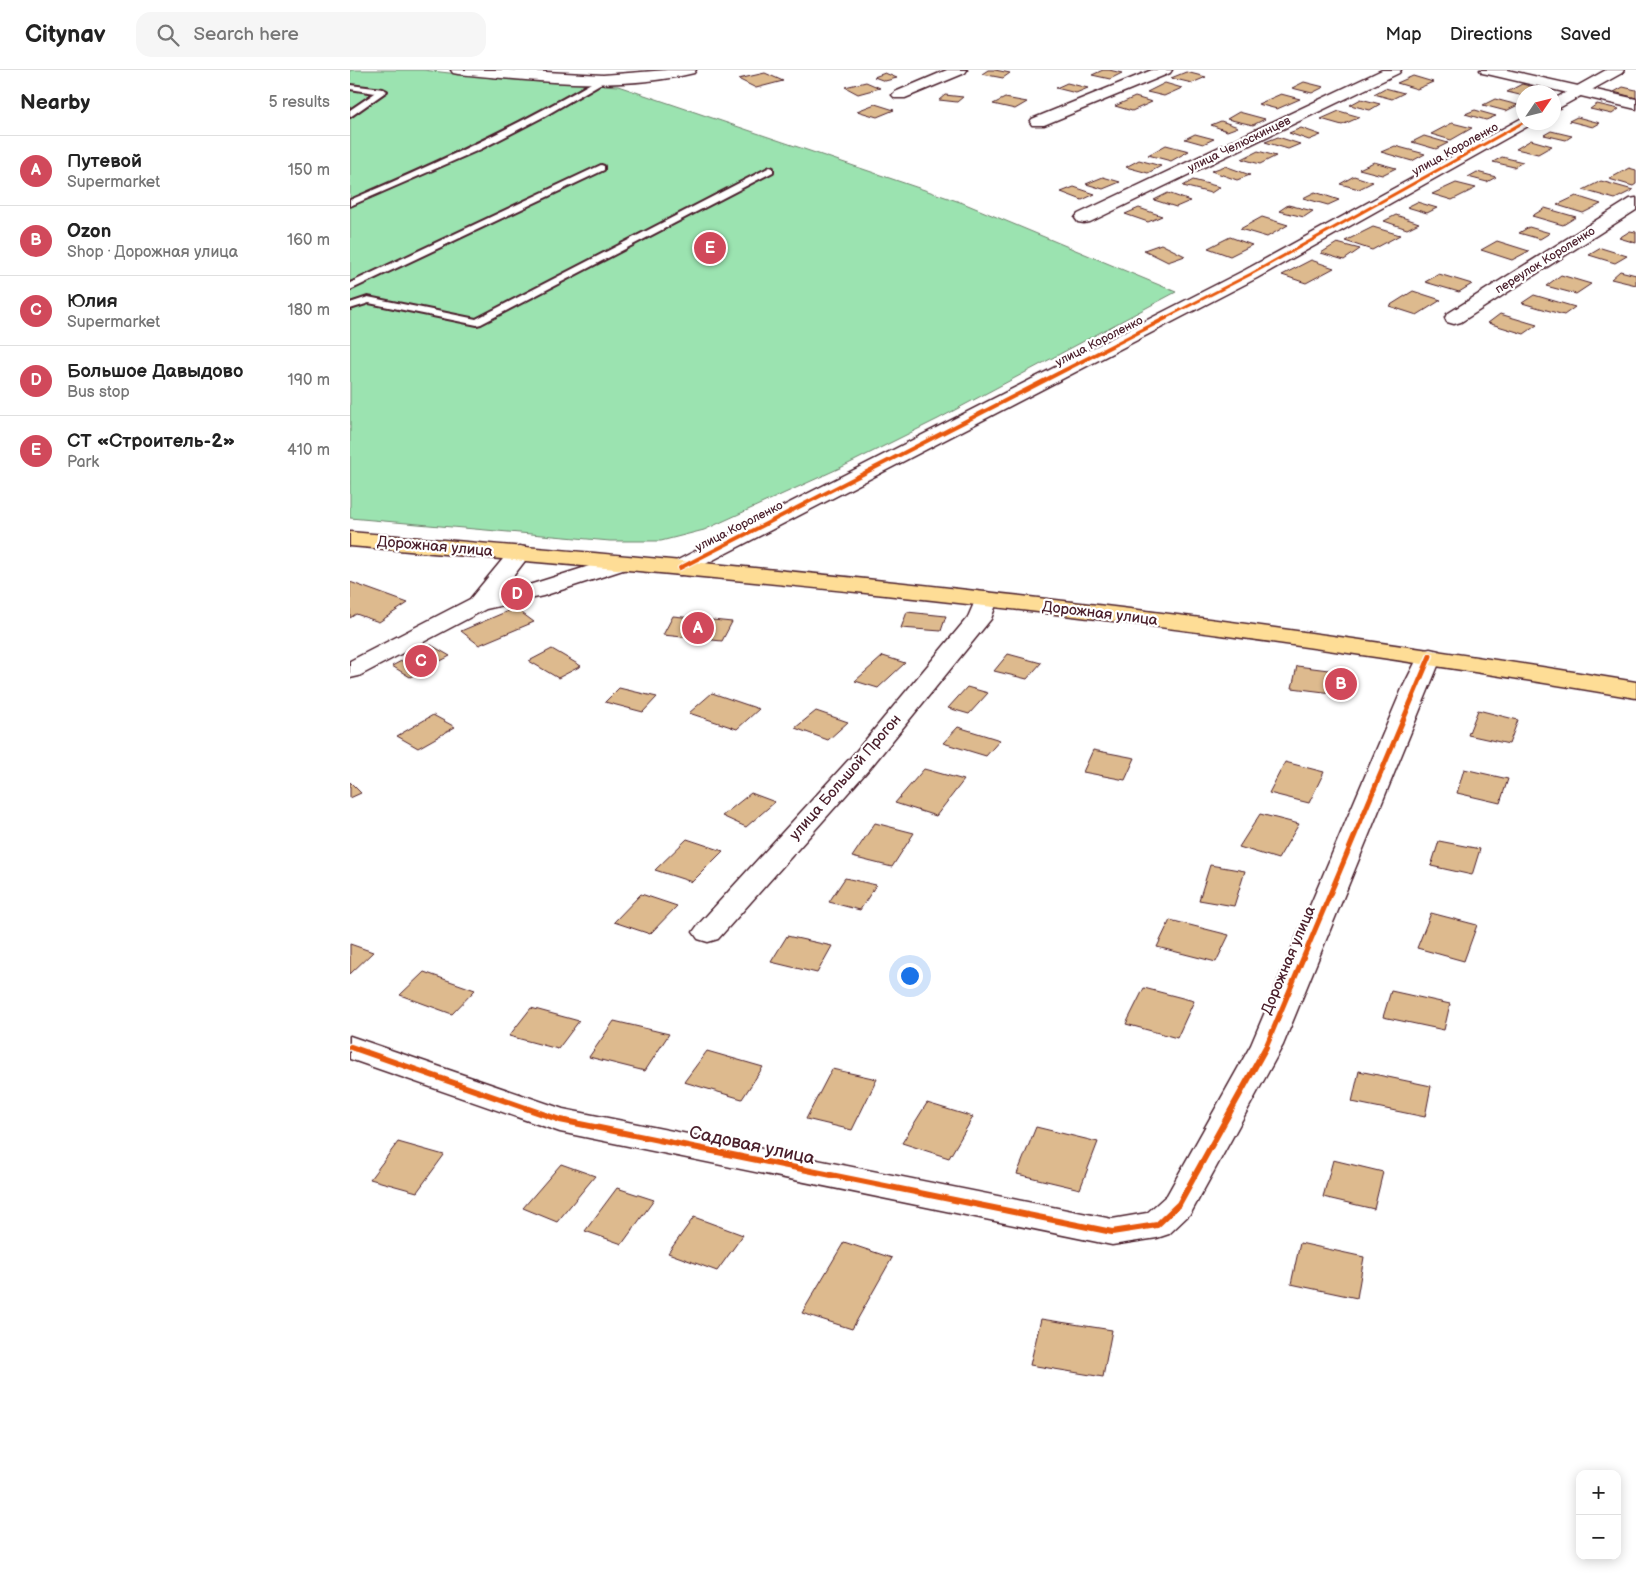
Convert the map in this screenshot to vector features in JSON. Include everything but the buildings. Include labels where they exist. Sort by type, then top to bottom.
[{"type":"main road","name":"Дорожная улица","points":[[350,539],[680,568],[983,609],[1430,656],[1636,690]]},
{"type":"street","points":[[458,70],[601,81],[640,78],[689,70]]},
{"type":"street","points":[[627,70],[640,78]]},
{"type":"street","points":[[900,95],[960,70]]},
{"type":"street","points":[[1038,122],[1165,70]]},
{"type":"street","name":"улица Челюскинцев","points":[[1084,218],[1394,70]]},
{"type":"street","points":[[1486,70],[1636,104]]},
{"type":"street","points":[[1561,101],[1617,70]]},
{"type":"street","name":"улица Короленко","points":[[680,568],[1251,274],[1516,126]]},
{"type":"street","name":"переулок Короленко","points":[[1454,318],[1636,203]]},
{"type":"street","name":"Дорожная улица","points":[[478,604],[520,553]]},
{"type":"street","name":"Дорожная улица","points":[[350,671],[478,604],[535,591],[621,563]]},
{"type":"street","name":"улица Большой Прогон","points":[[708,932],[862,761],[983,609]]},
{"type":"street","name":"Дорожная улица","points":[[1157,1225],[1179,1204],[1267,1045],[1430,656]]},
{"type":"street","name":"Садовая улица","points":[[350,1047],[560,1120],[1112,1232],[1157,1225]]},
{"type":"lane","points":[[350,203],[548,113],[601,81]]},
{"type":"lane","points":[[350,87],[383,91],[350,114]]},
{"type":"lane","points":[[350,288],[602,168]]},
{"type":"lane","points":[[350,306],[368,300],[477,322],[770,170]]},
{"type":"green space","points":[[350,70],[423,70],[493,78],[618,86],[963,203],[1176,292],[938,419],[842,467],[704,530],[661,541],[610,541],[350,518]]},
{"type":"cycle path","points":[[680,568],[1251,274],[1516,126]]},
{"type":"cycle path","points":[[350,1047],[560,1120],[1112,1232],[1157,1225],[1179,1204],[1267,1045],[1430,656]]},
{"type":"place","name":"СТ «Строитель-2»","points":[[710,248]]},
{"type":"place","name":"Большое Давыдово","points":[[517,594]]},
{"type":"place","name":"Путевой","points":[[698,628]]},
{"type":"place","name":"Юлия","points":[[421,661]]},
{"type":"place","name":"Ozon","points":[[1341,684]]}]
